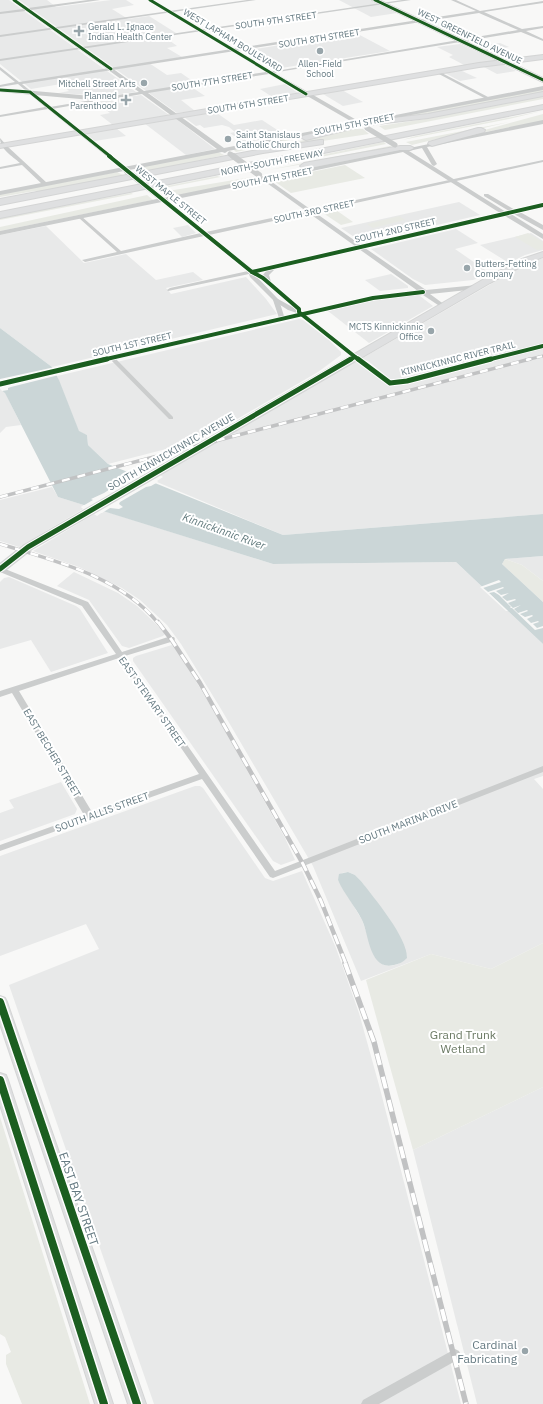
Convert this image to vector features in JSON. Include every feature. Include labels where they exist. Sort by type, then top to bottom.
[{"type":"highway","points":[[367,125],[428,116],[543,94]]},
{"type":"highway","name":"NORTH-SOUTH FREEWAY","points":[[0,208],[276,156],[543,101]]},
{"type":"highway","name":"NORTH-SOUTH FREEWAY","points":[[0,215],[543,107]]},
{"type":"highway","points":[[432,144],[462,134],[543,113]]},
{"type":"highway","points":[[187,186],[543,113]]},
{"type":"highway","points":[[157,172],[312,137],[348,127]]},
{"type":"highway","points":[[0,201],[263,151],[404,129]]},
{"type":"highway","points":[[0,222],[403,147]]},
{"type":"highway","points":[[0,226],[144,194]]},
{"type":"main road","name":"WEST GREENFIELD AVENUE","points":[[375,0],[543,81]]},
{"type":"main road","name":"SOUTH 6TH STREET","points":[[1,143],[80,132],[438,72],[543,57]]},
{"type":"main road","name":"SOUTH 1ST STREET","points":[[480,285],[524,261],[543,254]]},
{"type":"main road","name":"SOUTH KINNICKINNIC AVENUE","points":[[0,569],[28,547],[480,285]]},
{"type":"main road","name":"EAST BAY STREET","points":[[0,1002],[137,1404]]},
{"type":"main road","points":[[0,1080],[104,1404]]},
{"type":"street","points":[[14,0],[196,129],[217,147],[230,154],[260,175],[443,306]]},
{"type":"street","points":[[0,13],[98,0]]},
{"type":"street","name":"WEST LAPHAM BOULEVARD","points":[[150,0],[306,94],[367,125]]},
{"type":"street","name":"WEST LAPHAM BOULEVARD","points":[[159,0],[403,147],[543,228]]},
{"type":"street","points":[[0,36],[254,0]]},
{"type":"street","name":"SOUTH 9TH STREET","points":[[0,60],[409,0]]},
{"type":"street","points":[[453,0],[543,40]]},
{"type":"street","points":[[531,0],[542,3]]},
{"type":"street","name":"SOUTH 8TH STREET","points":[[0,86],[542,3]]},
{"type":"street","name":"SOUTH 7TH STREET","points":[[0,116],[543,28]]},
{"type":"street","name":"WEST MAPLE STREET","points":[[0,68],[252,272],[258,274],[268,282],[277,292],[299,308],[301,313]]},
{"type":"street","points":[[438,72],[489,99]]},
{"type":"street","name":"SOUTH 5TH STREET","points":[[0,192],[125,170],[348,127],[367,125],[543,88]]},
{"type":"street","points":[[0,90],[103,99]]},
{"type":"street","points":[[335,110],[348,127]]},
{"type":"street","name":"SOUTH 4TH STREET","points":[[0,233],[81,217],[161,198],[265,179],[403,147],[423,146],[542,124]]},
{"type":"street","points":[[1,143],[45,184]]},
{"type":"street","points":[[423,146],[434,164]]},
{"type":"street","name":"WEST LAPHAM BOULEVARD","points":[[403,147],[451,181],[543,238]]},
{"type":"street","name":"SOUTH 3RD STREET","points":[[85,260],[543,161]]},
{"type":"street","points":[[0,168],[23,164]]},
{"type":"street","name":"SOUTH 2ND STREET","points":[[170,290],[543,205]]},
{"type":"street","points":[[81,217],[121,253]]},
{"type":"street","points":[[268,282],[266,275],[274,267]]},
{"type":"street","name":"WEST MAPLE STREET","points":[[252,272],[252,276],[276,300],[290,309],[301,313]]},
{"type":"street","name":"SOUTH 1ST STREET","points":[[268,321],[278,321],[301,313],[370,295],[480,285]]},
{"type":"street","points":[[276,300],[281,316]]},
{"type":"street","points":[[301,313],[355,357]]},
{"type":"street","name":"SOUTH 1ST STREET","points":[[0,384],[268,321],[281,316],[301,313]]},
{"type":"street","points":[[112,358],[171,418]]},
{"type":"street","name":"EAST STEWART STREET","points":[[0,569],[80,601],[84,604],[273,875]]},
{"type":"street","points":[[0,694],[171,639]]},
{"type":"street","name":"EAST BECHER STREET","points":[[14,689],[90,817]]},
{"type":"street","name":"SOUTH MARINA DRIVE","points":[[273,875],[543,770]]},
{"type":"street","name":"SOUTH ALLIS STREET","points":[[0,848],[203,776]]},
{"type":"street","points":[[367,1404],[455,1355]]},
{"type":"shaded area","points":[[0,0],[9,0],[136,92],[106,96],[59,93],[69,91],[61,84],[31,89],[0,64]]},
{"type":"shaded area","points":[[19,0],[47,0],[56,7],[111,0],[126,0],[134,5],[112,9],[128,19],[149,16],[176,33],[162,35],[177,46],[167,48],[182,57],[149,63],[167,75],[181,73],[194,82],[187,84],[205,96],[181,100],[195,111],[177,113]]},
{"type":"shaded area","points":[[339,0],[370,0],[397,13],[371,17]]},
{"type":"shaded area","name":"Allen-Field School","points":[[356,33],[390,51],[281,68],[249,50]]},
{"type":"shaded area","points":[[478,40],[487,45],[500,43],[509,47],[487,51],[469,42]]},
{"type":"shaded area","points":[[460,44],[495,60],[466,66],[449,57],[453,55],[437,47]]},
{"type":"shaded area","points":[[504,65],[516,71],[497,74],[482,66]]},
{"type":"shaded area","points":[[460,70],[477,78],[460,81],[445,73]]},
{"type":"shaded area","points":[[285,84],[298,93],[274,98],[260,89]]},
{"type":"shaded area","points":[[342,90],[363,102],[343,106],[323,94]]},
{"type":"shaded area","points":[[141,95],[169,115],[113,125],[100,115],[110,113],[96,102]]},
{"type":"shaded area","points":[[214,111],[234,125],[262,120],[285,135],[244,143],[230,133],[235,132],[229,127],[222,125],[204,128],[200,125],[196,126],[184,117]]},
{"type":"shaded area","points":[[176,119],[215,149],[186,155],[144,123]]},
{"type":"shaded area","points":[[116,128],[126,136],[95,141],[86,134]]},
{"type":"shaded area","points":[[459,202],[480,215],[364,242],[360,241],[341,228]]},
{"type":"shaded area","points":[[188,225],[196,233],[182,237],[173,228]]},
{"type":"shaded area","points":[[46,226],[84,263],[126,254],[156,280],[193,272],[203,280],[166,288],[171,294],[246,277],[266,299],[277,314],[52,367],[0,328],[0,235]]},
{"type":"shaded area","points":[[456,229],[478,243],[455,249],[491,274],[473,280],[425,285],[413,279],[371,249]]},
{"type":"shaded area","points":[[531,233],[543,241],[543,250],[525,255],[509,263],[480,245]]},
{"type":"shaded area","points":[[543,258],[543,345],[394,382],[386,380],[381,376],[384,374],[368,361],[361,359],[524,265]]},
{"type":"shaded area","points":[[391,274],[408,286],[408,288],[380,291],[365,280]]},
{"type":"shaded area","points":[[416,295],[420,296],[433,306],[369,343],[328,311],[367,301]]},
{"type":"shaded area","points":[[299,319],[303,320],[330,341],[341,352],[341,355],[318,372],[201,440],[108,464],[88,445],[87,435],[79,432],[57,376]]},
{"type":"shaded area","points":[[543,347],[543,514],[283,535],[157,482],[163,477],[160,475],[358,360],[384,381],[392,384],[403,384]]},
{"type":"shaded area","points":[[0,389],[5,392],[21,425],[6,427],[0,433]]},
{"type":"shaded area","points":[[52,487],[58,497],[84,505],[81,507],[83,509],[19,547],[0,541],[0,500]]},
{"type":"shaded area","points":[[104,511],[273,564],[456,562],[543,644],[543,776],[534,779],[543,789],[543,943],[491,969],[431,954],[361,981],[313,866],[221,709],[181,644],[167,625],[140,600],[122,588],[79,567],[33,551],[94,514],[97,516]],"holes":[[[348,872],[355,875],[361,881],[399,935],[407,956],[398,964],[391,966],[384,965],[375,957],[362,920],[338,880],[342,873]]]},
{"type":"shaded area","points":[[543,556],[543,581],[522,565],[505,559]]},
{"type":"shaded area","points":[[74,572],[118,593],[137,606],[165,634],[129,648],[122,646],[89,600],[57,586]]},
{"type":"shaded area","points":[[9,577],[80,609],[108,653],[51,672],[31,640],[0,649],[0,582],[4,578]]},
{"type":"shaded area","points":[[172,645],[182,658],[212,708],[285,838],[295,860],[281,865],[273,861],[133,661],[133,658],[136,656]]},
{"type":"shaded area","points":[[61,782],[77,809],[75,814],[0,841],[0,813],[14,808],[9,800]]},
{"type":"shaded area","points":[[195,786],[200,786],[203,788],[265,878],[273,881],[302,871],[336,948],[359,1013],[379,1085],[461,1404],[154,1404],[9,985],[99,949],[86,924],[0,956],[0,856]]},
{"type":"shaded area","points":[[543,1087],[543,1404],[477,1404],[413,1150]]},
{"type":"green space","points":[[543,89],[543,93],[430,115],[382,120]]},
{"type":"green space","points":[[543,95],[543,99],[385,130],[379,126],[425,119]]},
{"type":"green space","points":[[542,111],[509,119],[402,140],[416,136]]},
{"type":"green space","points":[[543,114],[543,121],[459,137]]},
{"type":"green space","points":[[509,122],[412,145],[406,142]]},
{"type":"green space","points":[[354,129],[363,129],[369,134],[249,152]]},
{"type":"green space","points":[[329,131],[236,152],[233,149]]},
{"type":"green space","points":[[384,142],[386,144],[259,168]]},
{"type":"green space","points":[[391,147],[322,161],[268,170]]},
{"type":"green space","points":[[218,152],[224,155],[139,174],[134,168]]},
{"type":"green space","points":[[345,165],[365,178],[291,193],[274,181],[277,179]]},
{"type":"green space","points":[[117,172],[125,176],[42,192],[35,191],[0,197],[0,194]]},
{"type":"green space","points":[[217,176],[221,177],[159,189],[157,188]]},
{"type":"green space","points":[[252,177],[256,179],[170,197],[162,192]]},
{"type":"green space","points":[[131,193],[133,194],[0,220],[0,218]]},
{"type":"green space","points":[[147,195],[153,200],[0,231],[0,227]]},
{"type":"green space","points":[[336,210],[353,222],[341,225],[323,213]]},
{"type":"green space","points":[[399,216],[405,220],[373,228],[367,224]]},
{"type":"green space","points":[[528,233],[543,242],[543,249],[537,250],[515,237]]},
{"type":"green space","points":[[505,559],[522,565],[543,581],[543,602],[502,564]]},
{"type":"green space","name":"Grand Trunk Wetland","points":[[543,943],[543,1087],[413,1150],[366,980],[431,954],[491,969]]},
{"type":"green space","points":[[0,1117],[90,1404],[22,1404],[6,1364],[6,1355],[11,1352],[5,1337],[0,1334]]},
{"type":"water","name":"Kinnickinnic River","points":[[0,328],[52,367],[59,380],[79,431],[87,435],[88,445],[108,464],[283,535],[543,514],[543,556],[505,559],[502,564],[543,602],[543,644],[456,562],[273,564],[58,497],[5,393],[0,389]]},
{"type":"water","points":[[348,872],[355,875],[361,881],[396,929],[406,950],[407,958],[402,962],[394,965],[386,965],[379,962],[375,957],[371,950],[362,920],[338,880],[339,874]]},
{"type":"pier","points":[[55,367],[59,375],[11,387],[8,388],[8,390],[2,391],[0,389],[0,379]]},
{"type":"pier","points":[[137,472],[158,482],[120,502],[119,504],[123,507],[119,509],[110,508],[102,513],[81,507],[93,500],[91,499],[104,493]]},
{"type":"pier","points":[[499,580],[501,582],[483,588],[488,592],[503,587],[504,588],[496,591],[501,595],[509,593],[502,597],[507,601],[515,599],[516,600],[508,603],[513,608],[521,605],[514,609],[518,613],[527,610],[528,611],[520,614],[525,617],[532,615],[533,616],[527,619],[531,623],[538,621],[539,622],[533,624],[537,628],[543,626],[543,628],[535,630],[512,608],[510,608],[511,607],[499,595],[494,592],[489,593],[508,611],[506,611],[480,587]]},
{"type":"railway","points":[[528,360],[543,356]]},
{"type":"railway","points":[[0,497],[528,360]]},
{"type":"railway","points":[[0,544],[64,564],[106,582],[125,593],[143,607],[158,623]]},
{"type":"railway","points":[[158,622],[200,683],[303,864],[321,901],[346,964]]},
{"type":"railway","points":[[345,963],[374,1042],[466,1404]]},
{"type":"cycle path","points":[[14,0],[111,69]]},
{"type":"cycle path","points":[[150,0],[306,94]]},
{"type":"cycle path","points":[[375,0],[543,80]]},
{"type":"cycle path","points":[[0,90],[30,92],[252,272],[263,278],[299,309],[299,312]]},
{"type":"cycle path","points":[[252,272],[543,205]]},
{"type":"cycle path","points":[[0,384],[373,298],[423,292]]},
{"type":"cycle path","name":"KINNICKINNIC RIVER TRAIL","points":[[300,313],[379,376],[390,383],[407,381],[543,346]]},
{"type":"cycle path","points":[[0,569],[28,547],[355,357]]},
{"type":"cycle path","points":[[0,1002],[137,1404]]},
{"type":"cycle path","points":[[0,1080],[104,1404]]},
{"type":"place","name":"Gerald L. Ignace Indian Health Center","points":[[79,31]]},
{"type":"place","name":"Allen-Field School","points":[[320,51]]},
{"type":"place","name":"Mitchell Street Arts","points":[[144,83]]},
{"type":"place","name":"Planned Parenthood","points":[[126,100]]},
{"type":"place","name":"Saint Stanislaus Catholic Church","points":[[228,139]]},
{"type":"place","name":"Butters-Fetting Company","points":[[467,268]]},
{"type":"place","name":"MCTS Kinnickinnic Office","points":[[431,331]]},
{"type":"place","name":"Cardinal Fabricating","points":[[525,1351]]}]
